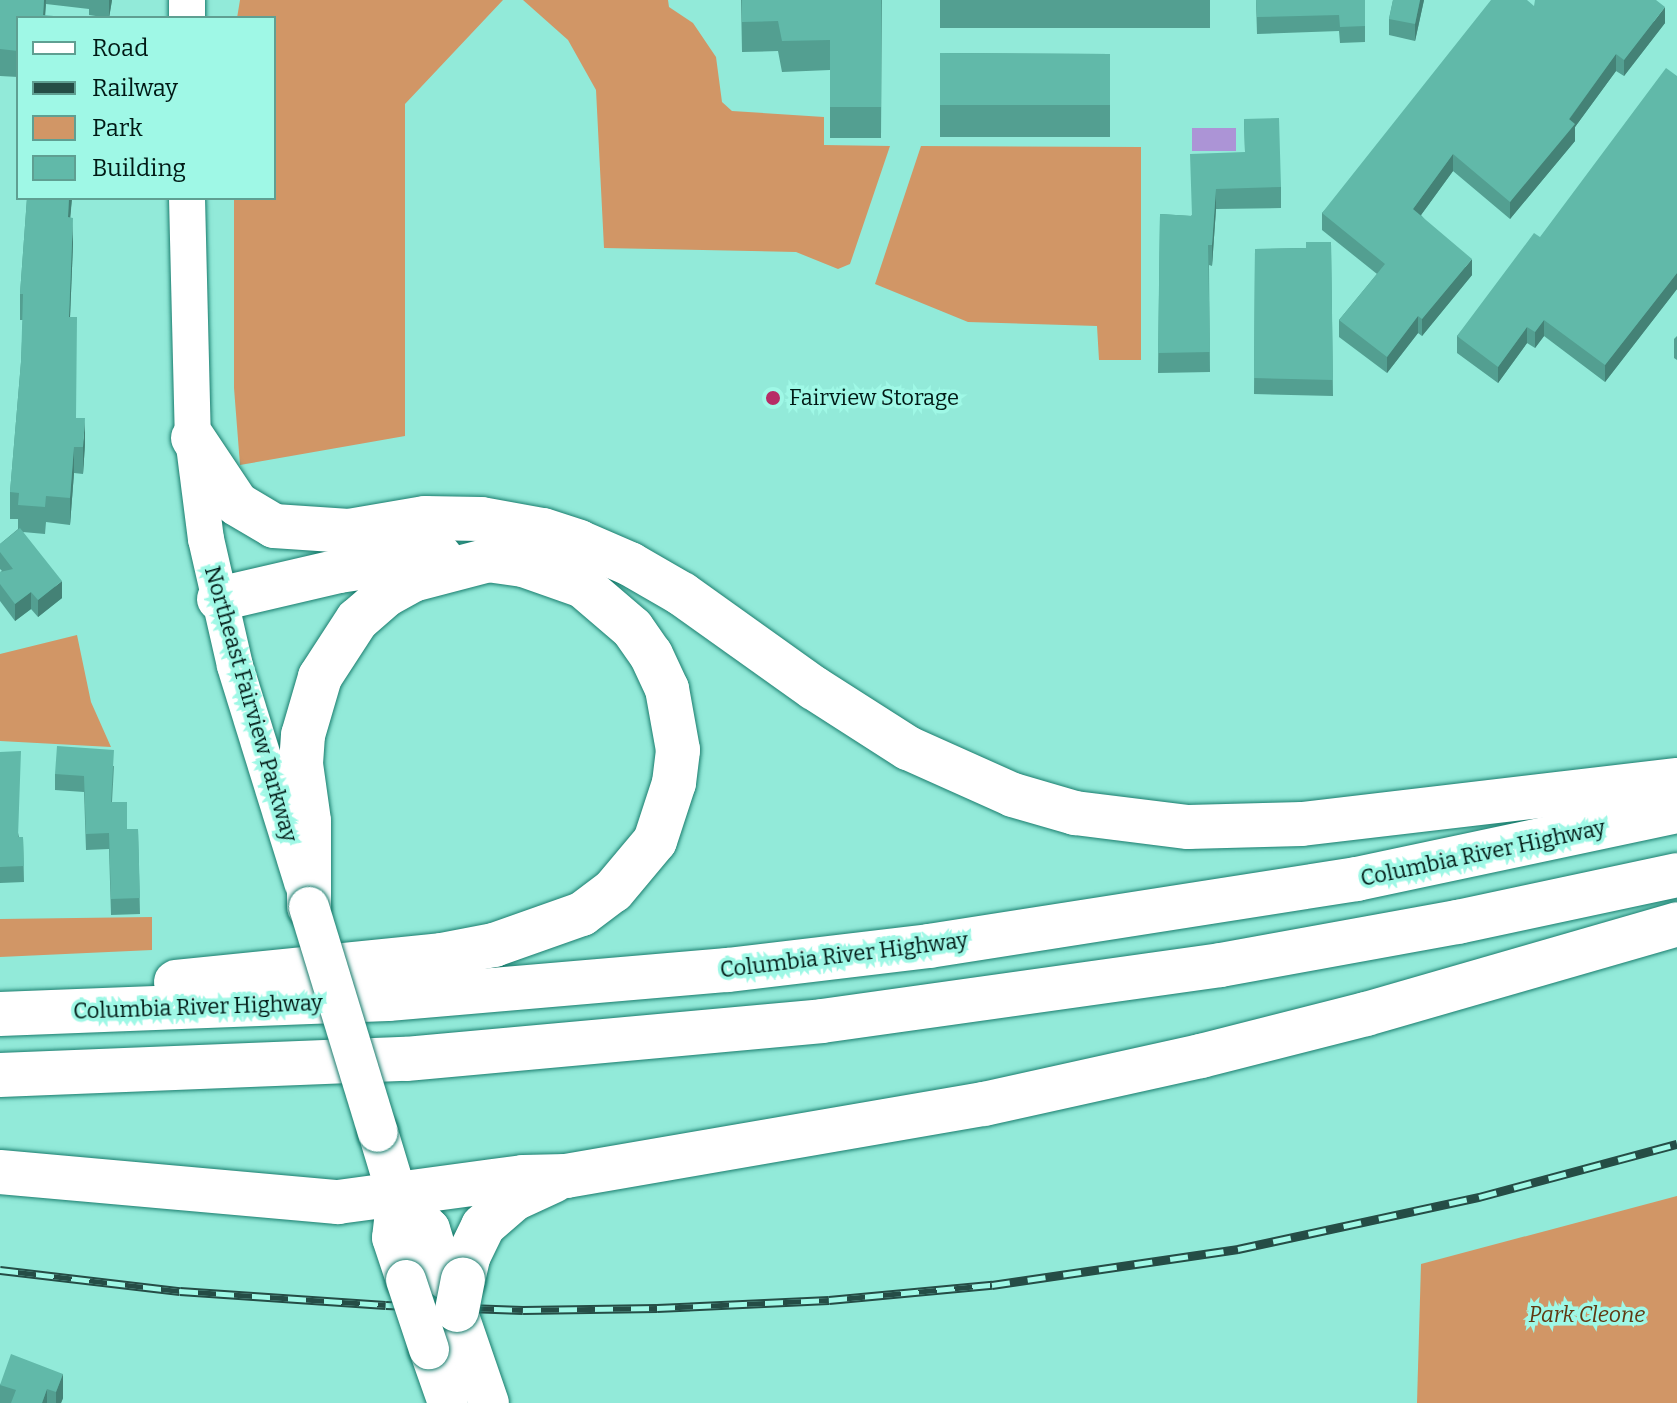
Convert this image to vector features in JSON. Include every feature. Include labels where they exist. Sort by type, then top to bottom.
[{"type":"highway","points":[[193,438],[232,497],[255,518],[274,526],[349,531],[445,517],[510,523],[579,542],[630,564],[682,594],[814,688],[908,748],[978,782],[1075,813],[1188,827],[1302,824],[1677,780]]},
{"type":"highway","points":[[216,586],[349,531]]},
{"type":"highway","points":[[0,1012],[161,983],[441,955],[494,945],[582,914],[613,891],[655,841],[666,815],[678,750],[667,689],[651,655],[632,628],[583,586],[523,565],[430,556],[216,586]]},
{"type":"highway","points":[[309,907],[309,821],[301,764],[303,735],[320,677],[357,620],[386,595],[437,571],[489,560]]},
{"type":"highway","name":"Columbia River Highway","points":[[0,1012],[388,999],[594,983],[883,951],[1126,917],[1341,881],[1677,811]]},
{"type":"highway","points":[[0,1075],[406,1059],[822,1021],[1221,965],[1458,922],[1677,875]]},
{"type":"highway","points":[[0,1172],[338,1202],[523,1177],[566,1176],[984,1104],[1171,1063],[1381,1010],[1677,924]]},
{"type":"highway","points":[[452,1313],[469,1255],[483,1226],[514,1199],[566,1176]]},
{"type":"main road","name":"Northeast Fairview Parkway","points":[[187,200],[193,438],[216,586],[235,666],[397,1195],[392,1238],[406,1280],[452,1313]]},
{"type":"main road","name":"Northeast Fairview Parkway","points":[[397,1195],[430,1229],[452,1313],[489,1403]]},
{"type":"main road","name":"Northeast Fairview Parkway","points":[[448,1403],[452,1313]]},
{"type":"green space","points":[[240,0],[503,0],[405,104],[405,436],[240,465],[234,388],[234,200],[276,200],[276,16],[237,16]]},
{"type":"green space","points":[[523,0],[668,0],[669,7],[693,23],[716,57],[722,102],[732,111],[824,117],[824,145],[890,146],[850,264],[838,269],[796,252],[604,248],[596,90],[568,40]]},
{"type":"green space","points":[[921,146],[1141,147],[1141,360],[1099,360],[1097,326],[968,322],[875,284]]},
{"type":"green space","points":[[77,635],[91,702],[111,747],[0,741],[0,654]]},
{"type":"green space","points":[[152,917],[152,950],[0,957],[0,919]]},
{"type":"green space","name":"Park Cleone","points":[[1677,1196],[1677,1403],[1417,1403],[1421,1264]]},
{"type":"shaded area","points":[[1192,128],[1236,128],[1236,151],[1192,151]]},
{"type":"building","points":[[0,0],[44,0],[43,15],[54,16],[16,16],[16,51],[0,49]]},
{"type":"building","points":[[742,0],[881,0],[881,107],[830,107],[830,40],[782,41],[778,21],[742,22]]},
{"type":"building","points":[[1256,0],[1365,0],[1365,26],[1340,27],[1339,15],[1257,17]]},
{"type":"building","points":[[1393,0],[1420,0],[1415,24],[1389,19]]},
{"type":"building","points":[[1491,0],[1527,0],[1534,6],[1535,0],[1656,0],[1665,7],[1624,60],[1616,54],[1569,119],[1575,124],[1510,202],[1453,154],[1413,209],[1472,259],[1422,319],[1418,316],[1387,357],[1339,320],[1385,264],[1322,213]]},
{"type":"building","points":[[940,53],[1110,54],[1110,105],[940,105]]},
{"type":"building","points":[[1666,68],[1677,76],[1677,273],[1605,365],[1544,320],[1535,332],[1527,327],[1498,367],[1457,336],[1534,233],[1540,237]]},
{"type":"building","points":[[1279,118],[1281,187],[1216,189],[1212,245],[1208,245],[1210,352],[1158,353],[1160,214],[1192,216],[1190,154],[1245,152],[1244,119]]},
{"type":"building","points":[[27,200],[69,200],[68,217],[73,218],[69,317],[77,317],[76,418],[85,418],[83,447],[74,447],[70,498],[46,496],[45,507],[18,505],[19,493],[10,492],[21,362],[23,294],[20,294]]},
{"type":"building","points":[[1306,242],[1331,242],[1333,380],[1254,378],[1255,249],[1306,248]]},
{"type":"building","points":[[20,528],[62,581],[38,600],[31,592],[15,604],[0,584],[0,572],[13,569],[0,552],[0,544]]},
{"type":"building","points":[[57,746],[114,750],[111,802],[127,802],[127,829],[138,829],[140,898],[111,899],[109,833],[86,834],[84,776],[55,774]]},
{"type":"building","points":[[21,751],[18,837],[23,837],[24,866],[0,867],[0,752]]},
{"type":"building","points":[[11,1354],[63,1374],[56,1392],[47,1389],[42,1403],[11,1403],[16,1390],[0,1385]]},
{"type":"railway","points":[[0,1270],[180,1291],[386,1305],[523,1310],[829,1300],[992,1285],[1238,1249],[1479,1197],[1677,1144]]},
{"type":"place","name":"Fairview Storage","points":[[773,398]]}]
